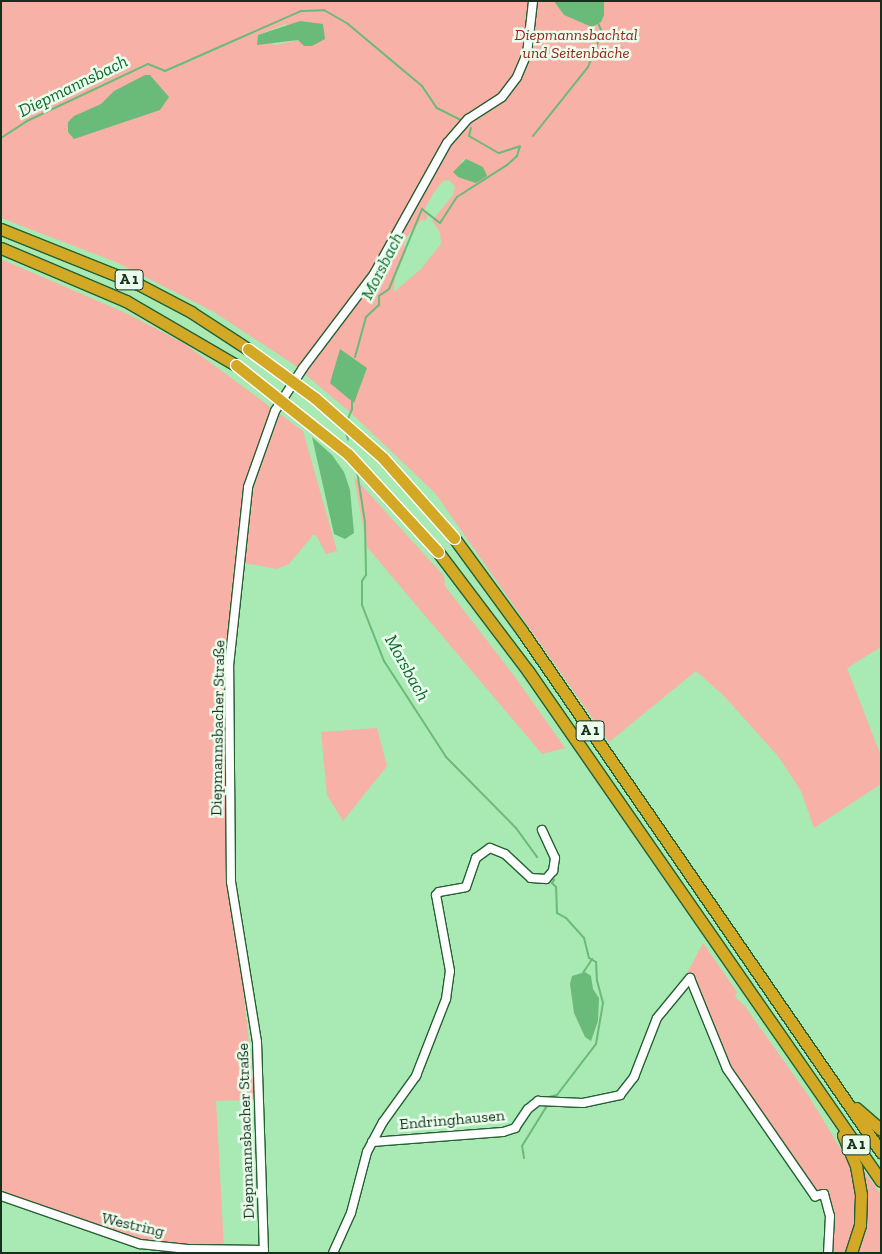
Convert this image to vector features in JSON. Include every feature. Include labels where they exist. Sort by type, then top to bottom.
[{"type":"highway","name":"A 1","points":[[1,228],[138,284],[191,312],[248,348],[316,398],[383,458],[454,538],[522,631],[881,1152]]},
{"type":"highway","name":"A 1","points":[[1,248],[126,301],[236,365],[348,454],[438,552],[528,671],[881,1181]]},
{"type":"highway","points":[[839,1092],[881,1130]]},
{"type":"highway","points":[[831,1108],[854,1159],[861,1190],[860,1225],[851,1253]]},
{"type":"street","name":"Diepmannsbacher Straße","points":[[264,1251],[257,1042],[231,882],[229,666],[248,487],[275,411],[302,368],[374,274],[456,132],[473,115],[502,97],[517,77],[527,54],[533,1]]},
{"type":"street","name":"Endringhausen","points":[[372,1142],[416,1076],[446,999],[450,971],[436,895],[466,888],[476,858],[490,848],[505,854],[530,878],[546,879],[553,870],[555,858],[542,830]]},
{"type":"street","name":"Endringhausen","points":[[372,1142],[503,1132],[515,1128],[528,1109],[538,1101],[588,1103],[616,1097],[630,1087],[657,1018],[690,978],[727,1069],[815,1196],[824,1194],[830,1216],[828,1253]]},
{"type":"street","points":[[334,1253],[348,1220],[372,1142]]},
{"type":"street","name":"Westring","points":[[1,1196],[96,1231],[149,1246],[264,1251]]},
{"type":"green space","name":"Diepmannsbachtal und Seitenbäche","points":[[1,1],[881,1],[881,647],[847,668],[881,756],[881,784],[814,828],[801,791],[778,756],[723,695],[696,671],[609,742],[435,493],[351,413],[293,364],[214,312],[116,262],[1,218]],"holes":[[[286,24],[299,40],[275,45],[258,35]],[[463,159],[483,167],[474,182],[456,174]],[[449,180],[455,187],[453,195],[432,221],[440,232],[441,244],[421,269],[394,292],[395,277],[406,251],[404,245],[406,238],[422,219],[425,221],[428,215],[424,210],[443,181]]]},
{"type":"green space","points":[[1,259],[130,315],[185,344],[303,431],[337,551],[326,554],[316,535],[313,535],[289,564],[277,569],[238,562],[227,667],[230,901],[241,967],[255,1100],[216,1101],[224,1248],[157,1245],[1,1194]]},
{"type":"green space","points":[[354,477],[444,576],[445,586],[515,677],[565,748],[542,754],[367,547]]},
{"type":"green space","points":[[377,728],[387,766],[343,821],[327,795],[321,732]]},
{"type":"green space","points":[[703,943],[737,992],[735,997],[744,1005],[808,1095],[851,1166],[856,1181],[856,1225],[847,1253],[831,1253],[832,1210],[826,1188],[817,1193],[724,1063],[695,978],[684,979]]},
{"type":"green space","points":[[861,1166],[881,1195],[881,1253],[854,1253]]},
{"type":"shaded area","points":[[554,1],[604,1],[604,15],[601,22],[592,27],[564,15]]},
{"type":"shaded area","points":[[300,21],[323,24],[325,39],[312,46],[304,46],[298,40],[257,45],[258,35]]},
{"type":"shaded area","points":[[145,75],[150,75],[169,97],[160,110],[74,139],[68,132],[68,122],[74,116],[101,104],[114,91]]},
{"type":"shaded area","points":[[466,159],[483,167],[487,176],[476,183],[458,177],[453,172]]},
{"type":"shaded area","points":[[340,349],[367,368],[354,403],[330,383]]},
{"type":"shaded area","points":[[312,437],[332,455],[344,472],[350,490],[354,533],[345,539],[334,534]]},
{"type":"shaded area","points":[[585,972],[591,976],[593,989],[599,998],[598,1021],[591,1041],[585,1037],[574,1013],[570,984],[572,976]]},
{"type":"waterway","name":"Diepmannsbach","points":[[1,138],[27,121],[148,64],[165,71],[301,11],[324,10],[348,24],[422,86],[437,108],[462,121]]},
{"type":"waterway","name":"Morsbach","points":[[533,136],[588,67],[602,32],[598,23]]},
{"type":"waterway","name":"Diepmannsbach","points":[[471,128],[469,136],[499,153],[520,146]]},
{"type":"waterway","name":"Morsbach","points":[[355,357],[366,317],[379,305],[379,296],[389,289],[422,209],[440,223],[457,197],[507,165],[517,156],[520,146]]},
{"type":"waterway","name":"Morsbach","points":[[347,421],[352,409],[352,399]]},
{"type":"waterway","name":"Morsbach","points":[[346,432],[348,440]]},
{"type":"waterway","name":"Morsbach","points":[[357,471],[365,522],[366,575],[362,581],[362,605],[384,661],[446,757],[516,828],[537,857]]},
{"type":"waterway","name":"Morsbach","points":[[549,1097],[557,1095],[596,1044],[603,1003],[597,981],[596,962],[589,958],[584,938],[566,918],[557,913],[556,887],[552,883],[554,880]]},
{"type":"waterway","name":"Morsbach","points":[[583,973],[592,959]]},
{"type":"waterway","name":"Morsbach","points":[[524,1158],[522,1146],[548,1104]]}]
